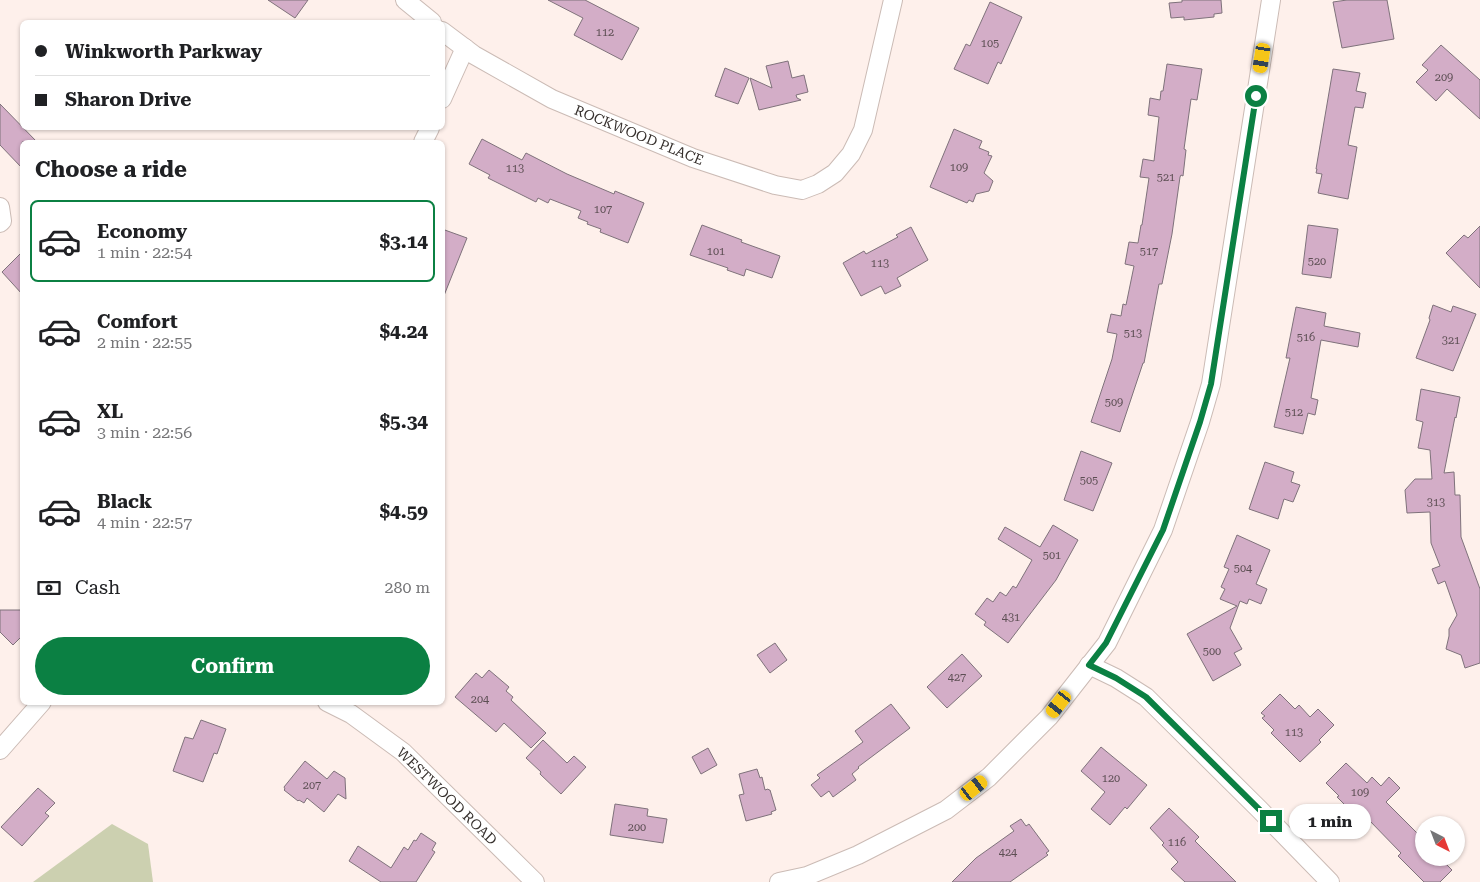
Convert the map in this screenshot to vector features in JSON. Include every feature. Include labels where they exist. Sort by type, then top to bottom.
[{"type":"street","points":[[405,0],[430,20]]},
{"type":"street","name":"ROCKWOOD PLACE","points":[[445,33],[474,55],[552,99],[693,158],[775,185],[802,190],[818,184],[835,173],[851,154],[864,130],[893,0]]},
{"type":"street","points":[[779,882],[807,876],[858,855],[946,810],[989,777],[1049,717],[1106,643],[1163,530],[1211,384],[1271,0]]},
{"type":"street","points":[[445,92],[465,48]]},
{"type":"street","points":[[0,207],[2,221],[0,223]]},
{"type":"street","points":[[1089,665],[1116,678],[1146,697],[1260,809],[1330,882]]},
{"type":"street","points":[[0,750],[39,705]]},
{"type":"street","name":"WESTWOOD ROAD","points":[[333,705],[350,714],[403,752],[533,881]]},
{"type":"green space","points":[[112,824],[148,844],[153,882],[33,882]]},
{"type":"building","points":[[268,0],[308,0],[295,18]]},
{"type":"building","points":[[548,0],[585,0],[639,28],[622,60],[574,35],[583,18]]},
{"type":"building","points":[[1182,0],[1221,0],[1222,13],[1214,14],[1214,17],[1184,20],[1184,17],[1171,18],[1169,3],[1182,2]]},
{"type":"building","points":[[1387,0],[1394,39],[1342,48],[1333,2]]},
{"type":"building","points":[[990,2],[1022,17],[1001,64],[998,62],[988,84],[954,69],[966,44],[970,46]]},
{"type":"building","points":[[1441,45],[1480,80],[1480,119],[1447,89],[1436,101],[1416,82],[1428,70],[1422,65]]},
{"type":"building","points":[[788,61],[792,78],[804,75],[808,92],[796,95],[801,100],[759,110],[750,78],[772,88],[766,66]]},
{"type":"building","points":[[1167,64],[1202,69],[1197,100],[1191,99],[1184,149],[1186,150],[1183,176],[1181,175],[1180,177],[1172,234],[1162,284],[1159,284],[1144,363],[1120,432],[1091,422],[1112,359],[1117,334],[1107,332],[1111,314],[1121,316],[1123,304],[1126,305],[1134,266],[1125,264],[1129,242],[1138,243],[1149,178],[1140,177],[1143,159],[1154,161],[1159,117],[1148,115],[1150,98],[1160,100]]},
{"type":"building","points":[[725,68],[749,78],[738,104],[715,96]]},
{"type":"building","points":[[1333,69],[1360,73],[1356,91],[1366,93],[1363,108],[1355,107],[1348,145],[1357,147],[1348,199],[1318,193],[1322,174],[1316,173],[1316,169]]},
{"type":"building","points":[[0,104],[20,125],[20,130],[25,130],[35,140],[20,140],[20,166],[0,145]]},
{"type":"building","points":[[954,129],[982,141],[979,148],[989,152],[988,155],[992,156],[984,173],[993,181],[989,191],[976,194],[973,202],[969,200],[967,203],[930,187]]},
{"type":"building","points":[[482,139],[522,160],[526,153],[567,174],[614,194],[615,191],[644,203],[628,243],[600,232],[601,229],[587,224],[588,222],[578,218],[581,211],[550,199],[548,203],[538,198],[536,202],[488,178],[490,175],[469,164]]},
{"type":"building","points":[[702,225],[780,256],[772,278],[746,269],[744,276],[727,270],[728,268],[690,255]]},
{"type":"building","points":[[1308,225],[1338,229],[1331,278],[1302,274]]},
{"type":"building","points":[[1480,226],[1480,288],[1446,253],[1464,235],[1468,238]]},
{"type":"building","points":[[911,227],[928,260],[897,278],[901,286],[885,294],[881,286],[861,296],[843,263],[864,251],[866,254],[898,237],[896,235]]},
{"type":"building","points":[[445,230],[467,238],[445,293]]},
{"type":"building","points":[[20,254],[20,292],[2,272]]},
{"type":"building","points":[[1433,305],[1451,312],[1453,306],[1476,314],[1453,371],[1416,358],[1430,320]]},
{"type":"building","points":[[1296,307],[1326,313],[1324,326],[1360,333],[1358,347],[1321,340],[1311,398],[1318,400],[1315,415],[1308,413],[1303,434],[1274,427],[1290,358],[1286,358]]},
{"type":"building","points":[[1421,389],[1460,397],[1444,473],[1454,472],[1455,495],[1460,495],[1461,537],[1480,589],[1480,663],[1465,668],[1461,655],[1446,649],[1449,629],[1457,615],[1445,581],[1438,584],[1432,569],[1440,566],[1431,543],[1430,512],[1407,513],[1405,490],[1415,479],[1432,479],[1430,450],[1418,448],[1423,422],[1416,420]]},
{"type":"building","points":[[1081,451],[1112,463],[1093,511],[1064,500]]},
{"type":"building","points":[[1265,462],[1294,472],[1291,482],[1300,485],[1293,502],[1284,499],[1278,519],[1249,509]]},
{"type":"building","points":[[1053,525],[1078,540],[1056,580],[1008,643],[984,625],[986,622],[975,614],[987,598],[993,602],[1000,592],[1006,596],[1013,586],[1016,588],[1032,560],[998,539],[1005,527],[1040,547]]},
{"type":"building","points":[[1237,535],[1270,550],[1256,584],[1267,589],[1261,604],[1249,599],[1247,604],[1240,601],[1230,628],[1242,649],[1234,653],[1241,665],[1213,681],[1187,634],[1237,606],[1220,599],[1225,589],[1221,587],[1229,569],[1224,567]]},
{"type":"building","points":[[0,610],[20,610],[20,638],[13,645],[0,632]]},
{"type":"building","points":[[775,643],[787,660],[770,673],[757,655]]},
{"type":"building","points":[[962,654],[982,676],[947,708],[927,687]]},
{"type":"building","points":[[489,670],[509,687],[506,691],[513,697],[511,700],[546,733],[531,748],[504,723],[496,732],[455,697],[476,673],[482,678]]},
{"type":"building","points":[[1280,694],[1295,709],[1299,705],[1310,717],[1318,709],[1334,725],[1319,740],[1321,742],[1300,762],[1271,733],[1274,730],[1262,718],[1265,716],[1261,713]]},
{"type":"building","points":[[891,704],[910,728],[858,767],[852,774],[856,780],[833,797],[829,791],[821,797],[811,785],[820,778],[817,775],[863,742],[855,731]]},
{"type":"building","points":[[201,720],[226,729],[217,754],[214,753],[203,782],[173,771],[185,737],[193,739]]},
{"type":"building","points":[[543,740],[567,763],[574,756],[586,767],[561,794],[526,758]]},
{"type":"building","points":[[1101,747],[1147,785],[1127,809],[1125,807],[1110,825],[1091,809],[1105,792],[1081,771]]},
{"type":"building","points":[[708,748],[717,765],[701,774],[692,757]]},
{"type":"building","points":[[305,761],[327,779],[334,771],[345,778],[346,799],[338,794],[324,812],[307,798],[304,803],[298,801],[284,790],[284,787]]},
{"type":"building","points":[[1346,763],[1367,783],[1372,777],[1381,786],[1389,777],[1400,788],[1386,802],[1415,831],[1415,866],[1448,866],[1452,870],[1440,882],[1424,882],[1398,856],[1401,853],[1368,819],[1364,824],[1326,783]]},
{"type":"building","points":[[757,769],[760,778],[762,777],[765,790],[770,790],[776,810],[771,812],[772,814],[746,821],[739,795],[744,794],[739,774]]},
{"type":"building","points":[[38,788],[55,803],[45,813],[49,816],[22,846],[1,827]]},
{"type":"building","points":[[615,804],[648,809],[647,816],[667,819],[663,843],[610,835]]},
{"type":"building","points":[[1169,808],[1199,837],[1195,841],[1236,882],[1185,882],[1171,869],[1178,862],[1162,845],[1164,843],[1150,828]]},
{"type":"building","points":[[1021,819],[1026,826],[1029,824],[1049,851],[1046,853],[1048,855],[1010,882],[952,882],[976,858],[1014,831],[1010,826]]},
{"type":"building","points":[[421,833],[436,843],[432,850],[435,852],[416,882],[381,882],[349,861],[358,846],[391,868],[404,847],[408,850]]},
{"type":"route","points":[[1256,96],[1211,384],[1200,422],[1163,530],[1106,643],[1089,665],[1116,678],[1146,697],[1271,821]]}]
